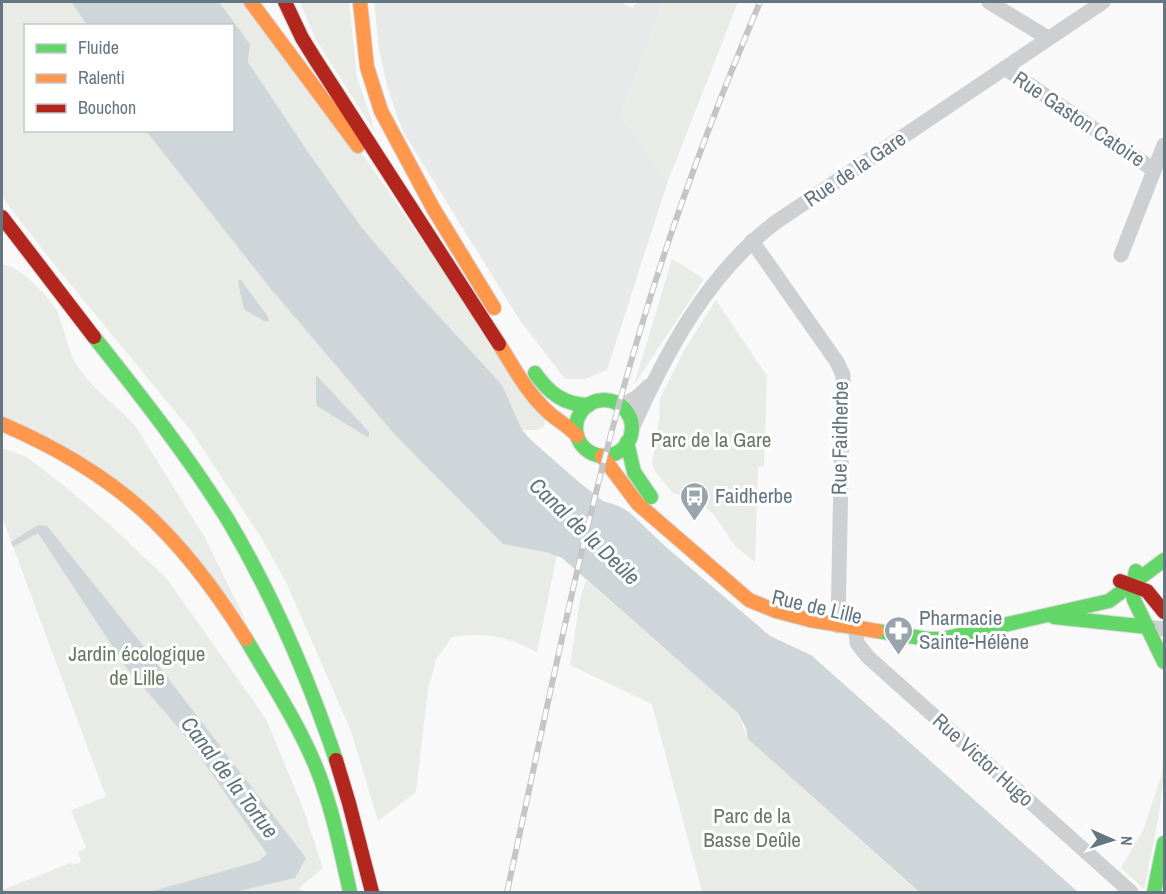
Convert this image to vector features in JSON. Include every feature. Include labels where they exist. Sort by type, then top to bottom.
[{"type":"main road","points":[[251,2],[453,274]]},
{"type":"main road","points":[[285,2],[315,59],[537,402],[551,416],[570,429],[586,450],[602,456],[616,453],[629,437],[630,419],[620,406],[606,401],[596,402],[581,412],[577,421],[577,436]]},
{"type":"main road","points":[[360,2],[362,37],[368,70],[389,130],[429,202],[502,321]]},
{"type":"main road","points":[[2,217],[179,446],[220,508],[250,560],[324,723],[350,802],[372,892]]},
{"type":"main road","points":[[2,231],[42,280],[94,337]]},
{"type":"main road","points":[[526,359],[553,396],[573,405],[589,405]]},
{"type":"main road","points":[[2,424],[70,456],[124,493],[171,537],[214,590],[262,667],[314,763],[332,816],[350,892]]},
{"type":"main road","name":"Rue de Lille","points":[[629,437],[631,468],[642,487],[676,522],[746,584],[779,600],[837,620]]},
{"type":"main road","name":"Rue de Lille","points":[[602,456],[638,504],[740,594],[765,608],[855,623],[935,640],[1108,601],[1133,585],[1159,558]]},
{"type":"main road","points":[[1159,558],[1164,611]]},
{"type":"main road","name":"Rue de Lille","points":[[855,623],[952,628],[1083,599],[1106,589],[1138,564],[1159,558]]},
{"type":"main road","points":[[1138,564],[1133,585],[1134,600],[1164,662]]},
{"type":"main road","points":[[1118,580],[1150,593],[1164,611]]},
{"type":"main road","name":"Rue de Lille","points":[[1047,616],[1148,627]]},
{"type":"main road","points":[[350,802],[363,832],[380,892]]},
{"type":"main road","points":[[1154,892],[1164,843]]},
{"type":"street","points":[[989,2],[1048,38]]},
{"type":"street","name":"Rue de la Gare","points":[[629,437],[653,382],[710,288],[752,241],[785,216],[1103,2]]},
{"type":"street","name":"Rue Gaston Catoire","points":[[1005,68],[1154,170]]},
{"type":"street","points":[[1120,255],[1164,145]]},
{"type":"street","name":"Rue Faidherbe","points":[[752,241],[837,362],[843,375],[837,620]]},
{"type":"street","name":"Rue de la Gare","points":[[620,406],[636,398],[653,382]]},
{"type":"street","points":[[1148,627],[1164,611]]},
{"type":"street","name":"Rue Victor Hugo","points":[[855,623],[857,643],[868,657],[1131,892]]},
{"type":"street","name":"Rue de Lille","points":[[1148,627],[1164,629]]},
{"type":"shaded area","points":[[374,2],[622,2],[632,8],[637,2],[664,2],[621,115],[668,181],[607,370],[585,379],[565,379],[519,319],[402,130],[387,86],[379,49]]},
{"type":"green space","points":[[2,2],[71,2],[86,24],[24,24],[24,132],[147,132],[270,288],[395,435],[503,544],[557,555],[537,652],[515,642],[476,635],[452,637],[436,660],[428,689],[416,792],[378,821],[351,731],[287,584],[262,539],[192,432],[53,263],[2,197]]},
{"type":"green space","points":[[219,2],[251,2],[320,92],[545,420],[544,427],[536,430],[522,430],[516,419],[423,299],[362,228],[248,62],[250,44]]},
{"type":"green space","points":[[300,2],[349,2],[357,77],[376,134],[315,38]]},
{"type":"green space","points":[[664,2],[738,2],[668,181],[621,115]]},
{"type":"green space","points":[[672,259],[704,279],[634,385]]},
{"type":"green space","points":[[2,264],[26,276],[54,306],[78,367],[91,384],[136,427],[204,536],[247,623],[193,551],[2,417]]},
{"type":"green space","name":"Parc de la Gare","points":[[716,300],[767,376],[764,466],[758,467],[755,562],[735,546],[714,515],[703,505],[672,492],[656,473],[652,463],[660,399],[685,349]]},
{"type":"green space","name":"Jardin écologique de Lille","points":[[2,448],[25,456],[62,484],[109,524],[167,579],[266,719],[303,808],[323,868],[299,888],[303,892],[2,892],[2,890],[71,863],[72,865],[81,862],[78,852],[86,848],[71,810],[106,797],[2,517]]},
{"type":"green space","name":"Parc de la Basse Deûle","points":[[586,580],[737,712],[748,739],[918,892],[702,892],[652,704],[570,665],[580,600]]},
{"type":"green space","points":[[1164,755],[1160,806],[1144,889],[1121,868],[1143,830],[1162,774]]},
{"type":"water","name":"Canal de la Deûle","points":[[71,2],[219,2],[250,44],[248,62],[362,228],[502,385],[522,430],[532,441],[603,501],[629,512],[666,547],[770,636],[811,655],[1078,892],[919,892],[748,739],[746,728],[737,712],[562,558],[549,553],[503,544],[395,435],[270,288],[147,132],[234,132],[234,24],[86,24]]},
{"type":"water","points":[[240,279],[269,321],[264,321],[244,309],[238,282]]},
{"type":"water","points":[[316,375],[369,432],[369,438],[317,406]]},
{"type":"water","name":"Canal de la Tortue","points":[[38,525],[47,526],[138,639],[306,858],[295,878],[235,892],[150,892],[259,861],[267,854],[188,739],[126,667],[38,533],[13,547],[11,542]]},
{"type":"railway","points":[[507,892],[569,605],[623,391],[643,321],[683,200],[712,120],[760,2]]},
{"type":"traffic: fast","points":[[94,337],[147,404],[228,520],[275,607],[314,698],[336,760]]},
{"type":"traffic: fast","points":[[535,373],[558,397],[572,403],[589,405]]},
{"type":"traffic: fast","points":[[604,400],[615,402],[624,408],[630,417],[632,428],[630,439],[624,448],[615,454],[604,456],[593,454],[584,448],[578,439],[576,428],[578,417],[584,408],[593,402],[604,400]]},
{"type":"traffic: fast","points":[[627,442],[634,472],[651,497]]},
{"type":"traffic: fast","points":[[877,631],[942,639],[1109,601],[1164,560]]},
{"type":"traffic: fast","points":[[1136,571],[1132,589],[1134,600],[1164,662]]},
{"type":"traffic: fast","points":[[1054,617],[1148,627]]},
{"type":"traffic: fast","points":[[246,639],[294,721],[318,772],[332,817],[350,892]]},
{"type":"traffic: fast","points":[[1154,892],[1164,843]]},
{"type":"traffic: slow","points":[[251,2],[358,146]]},
{"type":"traffic: slow","points":[[360,2],[367,67],[381,111],[433,208],[494,308]]},
{"type":"traffic: slow","points":[[499,344],[538,402],[577,436]]},
{"type":"traffic: slow","points":[[2,424],[43,443],[80,464],[113,486],[142,510],[196,567],[246,639]]},
{"type":"traffic: slow","points":[[602,456],[638,504],[749,600],[776,611],[810,620],[877,631]]},
{"type":"traffic: jam","points":[[285,2],[315,59],[499,344]]},
{"type":"traffic: jam","points":[[2,217],[94,337]]},
{"type":"traffic: jam","points":[[1120,581],[1147,591],[1164,612]]},
{"type":"traffic: jam","points":[[336,760],[372,892]]},
{"type":"place","name":"Faidherbe","points":[[694,522]]},
{"type":"place","name":"Pharmacie Sainte-Hélène","points":[[898,656]]}]
